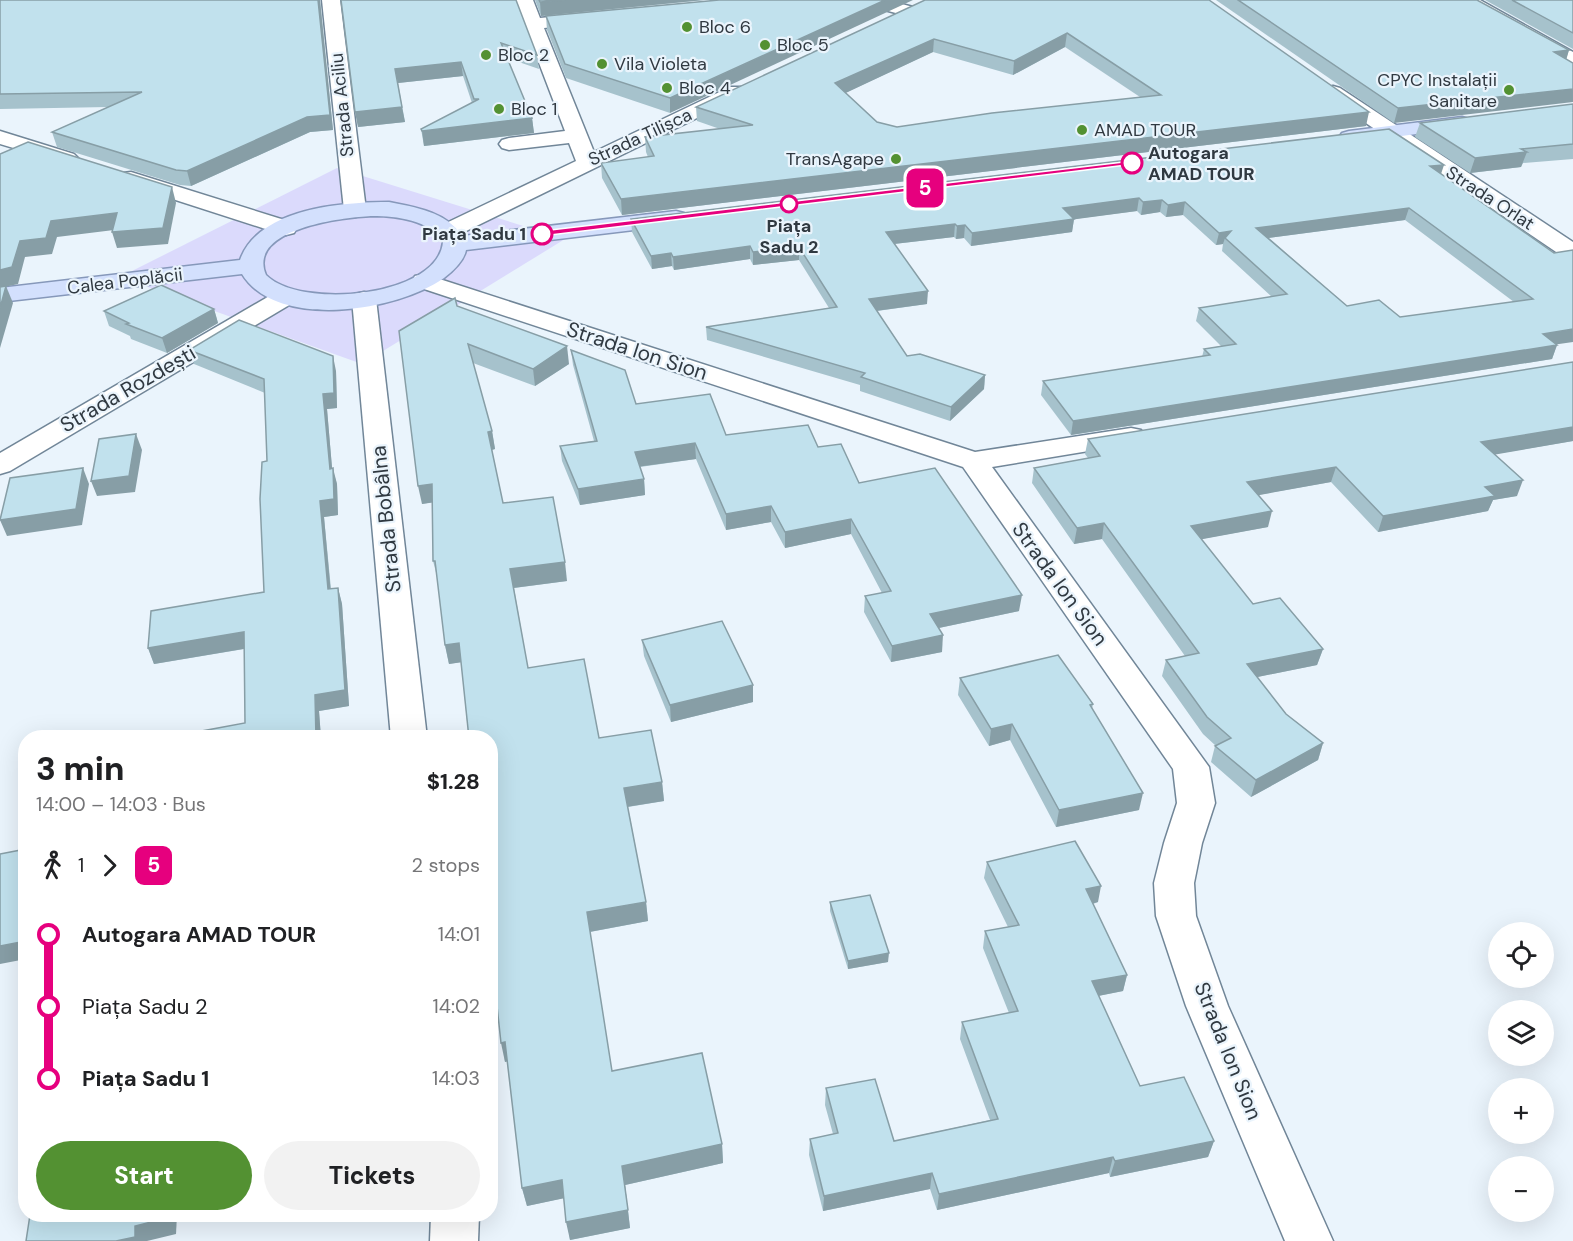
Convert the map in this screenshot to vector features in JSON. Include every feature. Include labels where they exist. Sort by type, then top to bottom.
[{"type":"main road","points":[[1324,140],[1482,121]]},
{"type":"main road","points":[[388,209],[418,214],[431,219],[451,237],[453,253],[447,263],[424,280],[396,292],[364,300],[322,302],[287,296],[264,286],[252,273],[251,266],[257,249],[274,234],[318,216],[355,210],[388,209]]},
{"type":"main road","points":[[451,237],[702,214]]},
{"type":"main road","name":"Calea Poplăcii","points":[[0,295],[251,266]]},
{"type":"street","name":"Strada Aciliu","points":[[331,0],[355,210]]},
{"type":"street","points":[[524,0],[587,162]]},
{"type":"street","points":[[868,0],[915,8],[879,24]]},
{"type":"street","points":[[1467,0],[1573,60]]},
{"type":"street","points":[[534,24],[615,16]]},
{"type":"street","name":"Strada Orlat","points":[[1315,80],[1573,253]]},
{"type":"street","name":"Strada Tilișca","points":[[451,237],[587,162],[756,82]]},
{"type":"street","points":[[508,144],[577,136]]},
{"type":"street","points":[[0,137],[90,165]]},
{"type":"street","points":[[112,172],[286,228]]},
{"type":"street","name":"Strada Ion Sion","points":[[424,280],[973,461],[1191,767],[1196,803],[1183,843],[1174,883],[1176,916],[1207,1006],[1309,1241]]},
{"type":"street","name":"Strada Rozdești","points":[[0,465],[287,296]]},
{"type":"street","name":"Strada Bobâlna","points":[[364,300],[408,730]]},
{"type":"street","points":[[973,461],[1160,432]]},
{"type":"street","points":[[454,1222],[454,1241]]},
{"type":"shaded area","points":[[337,168],[565,239],[362,364],[120,277]]},
{"type":"building","points":[[0,0],[318,0],[330,115],[307,117],[187,171],[176,170],[52,132],[142,92],[0,94]]},
{"type":"building","points":[[341,0],[516,0],[537,55],[501,43],[532,118],[422,131],[421,129],[479,99],[474,99],[461,62],[395,69],[402,107],[355,112]]},
{"type":"building","points":[[539,0],[565,0],[540,2]]},
{"type":"building","points":[[719,0],[885,0],[670,98],[565,64],[546,16]]},
{"type":"building","points":[[925,0],[1209,0],[1369,112],[621,199],[601,163],[654,156],[645,137],[753,125],[696,107]],"holes":[[[1067,33],[1161,95],[992,113],[897,127],[877,122],[835,83],[934,39],[1014,61]]]},
{"type":"building","points":[[1238,0],[1477,0],[1569,50],[1554,52],[1573,63],[1573,89],[1398,108]]},
{"type":"building","points":[[1512,0],[1573,0],[1573,33]]},
{"type":"building","points":[[1573,104],[1573,144],[1521,149],[1527,152],[1475,158],[1420,123]]},
{"type":"building","points":[[1389,129],[1444,165],[1430,166],[1554,253],[1573,250],[1573,329],[1543,334],[1557,345],[1073,421],[1043,381],[1210,355],[1204,349],[1236,344],[1199,308],[1287,294],[1225,238],[1231,231],[1219,233],[1185,202],[1168,205],[1162,200],[1143,202],[1139,198],[1063,208],[1074,219],[972,233],[965,225],[955,224],[886,232],[928,291],[869,299],[907,356],[920,354],[985,375],[951,407],[861,377],[865,373],[706,327],[837,307],[799,247],[753,252],[750,246],[673,257],[671,253],[651,256],[631,219]],"holes":[[[1409,208],[1533,299],[1400,317],[1379,300],[1347,306],[1256,228]]]},
{"type":"building","points":[[28,142],[172,187],[163,228],[112,232],[117,213],[51,221],[46,238],[20,241],[12,267],[0,270],[0,154]]},
{"type":"building","points":[[161,285],[214,309],[162,338],[126,324],[129,323],[104,311]]},
{"type":"building","points":[[6,286],[0,308],[0,287]]},
{"type":"building","points":[[455,298],[457,306],[567,346],[533,369],[468,344],[492,431],[488,432],[503,503],[553,497],[565,562],[510,569],[528,668],[584,659],[599,738],[651,730],[662,782],[624,788],[646,902],[587,912],[612,1071],[702,1053],[722,1144],[622,1166],[628,1210],[566,1222],[562,1180],[522,1188],[505,1042],[501,1043],[498,1015],[498,730],[468,730],[459,643],[445,645],[435,561],[433,561],[432,484],[418,486],[399,331]]},
{"type":"building","points":[[239,320],[333,356],[334,393],[323,394],[330,469],[333,468],[334,499],[320,501],[328,589],[338,588],[345,690],[315,695],[316,730],[207,730],[245,723],[244,632],[148,648],[151,611],[264,592],[260,499],[262,462],[267,461],[264,379],[189,350]]},
{"type":"building","points":[[571,350],[625,370],[636,404],[710,394],[726,435],[808,425],[818,447],[841,444],[859,483],[935,468],[1022,595],[930,614],[943,635],[892,646],[865,596],[891,591],[851,519],[785,532],[771,506],[726,514],[695,443],[635,452],[644,479],[578,489],[560,446],[597,441]]},
{"type":"building","points":[[1573,362],[1573,427],[1481,442],[1523,480],[1485,487],[1495,496],[1383,516],[1336,467],[1247,482],[1272,511],[1191,526],[1253,604],[1280,598],[1323,649],[1247,664],[1286,714],[1323,743],[1256,780],[1215,746],[1231,738],[1207,717],[1166,660],[1199,653],[1104,523],[1077,528],[1034,468],[1100,456],[1088,439]]},
{"type":"building","points":[[136,434],[129,476],[91,481],[99,439]]},
{"type":"building","points":[[83,468],[76,509],[0,520],[10,478]]},
{"type":"building","points":[[722,621],[753,685],[670,705],[642,640]]},
{"type":"building","points":[[1058,655],[1093,704],[1090,705],[1143,793],[1059,810],[1012,724],[991,729],[960,678]]},
{"type":"building","points":[[1075,841],[1101,886],[1086,889],[1127,975],[1092,981],[1140,1086],[1184,1077],[1214,1141],[1115,1161],[1113,1157],[939,1194],[932,1173],[824,1196],[810,1139],[838,1133],[826,1088],[875,1079],[894,1141],[998,1119],[962,1022],[1018,1011],[985,931],[1019,925],[987,862]]},
{"type":"building","points":[[18,851],[18,943],[0,946],[0,854]]},
{"type":"building","points":[[870,895],[889,953],[848,961],[830,902]]},
{"type":"building","points":[[29,1222],[151,1222],[135,1226],[135,1237],[116,1241],[26,1241]]},
{"type":"bus line","name":"5","points":[[542,234],[1132,163]]},
{"type":"place","name":"Bloc 6","points":[[687,27]]},
{"type":"place","name":"Bloc 5","points":[[765,45]]},
{"type":"place","name":"Bloc 2","points":[[486,55]]},
{"type":"place","name":"Vila Violeta","points":[[602,64]]},
{"type":"place","name":"Bloc 4","points":[[667,88]]},
{"type":"place","name":"CPYC Instalații Sanitare","points":[[1509,90]]},
{"type":"place","name":"Bloc 1","points":[[499,109]]},
{"type":"place","name":"AMAD TOUR","points":[[1082,130]]},
{"type":"place","name":"TransAgape","points":[[896,159]]},
{"type":"place","name":"Autogara AMAD TOUR","points":[[1132,163]]},
{"type":"place","name":"Piața Sadu 2","points":[[789,204]]},
{"type":"place","name":"Piața Sadu 1","points":[[542,234]]}]
